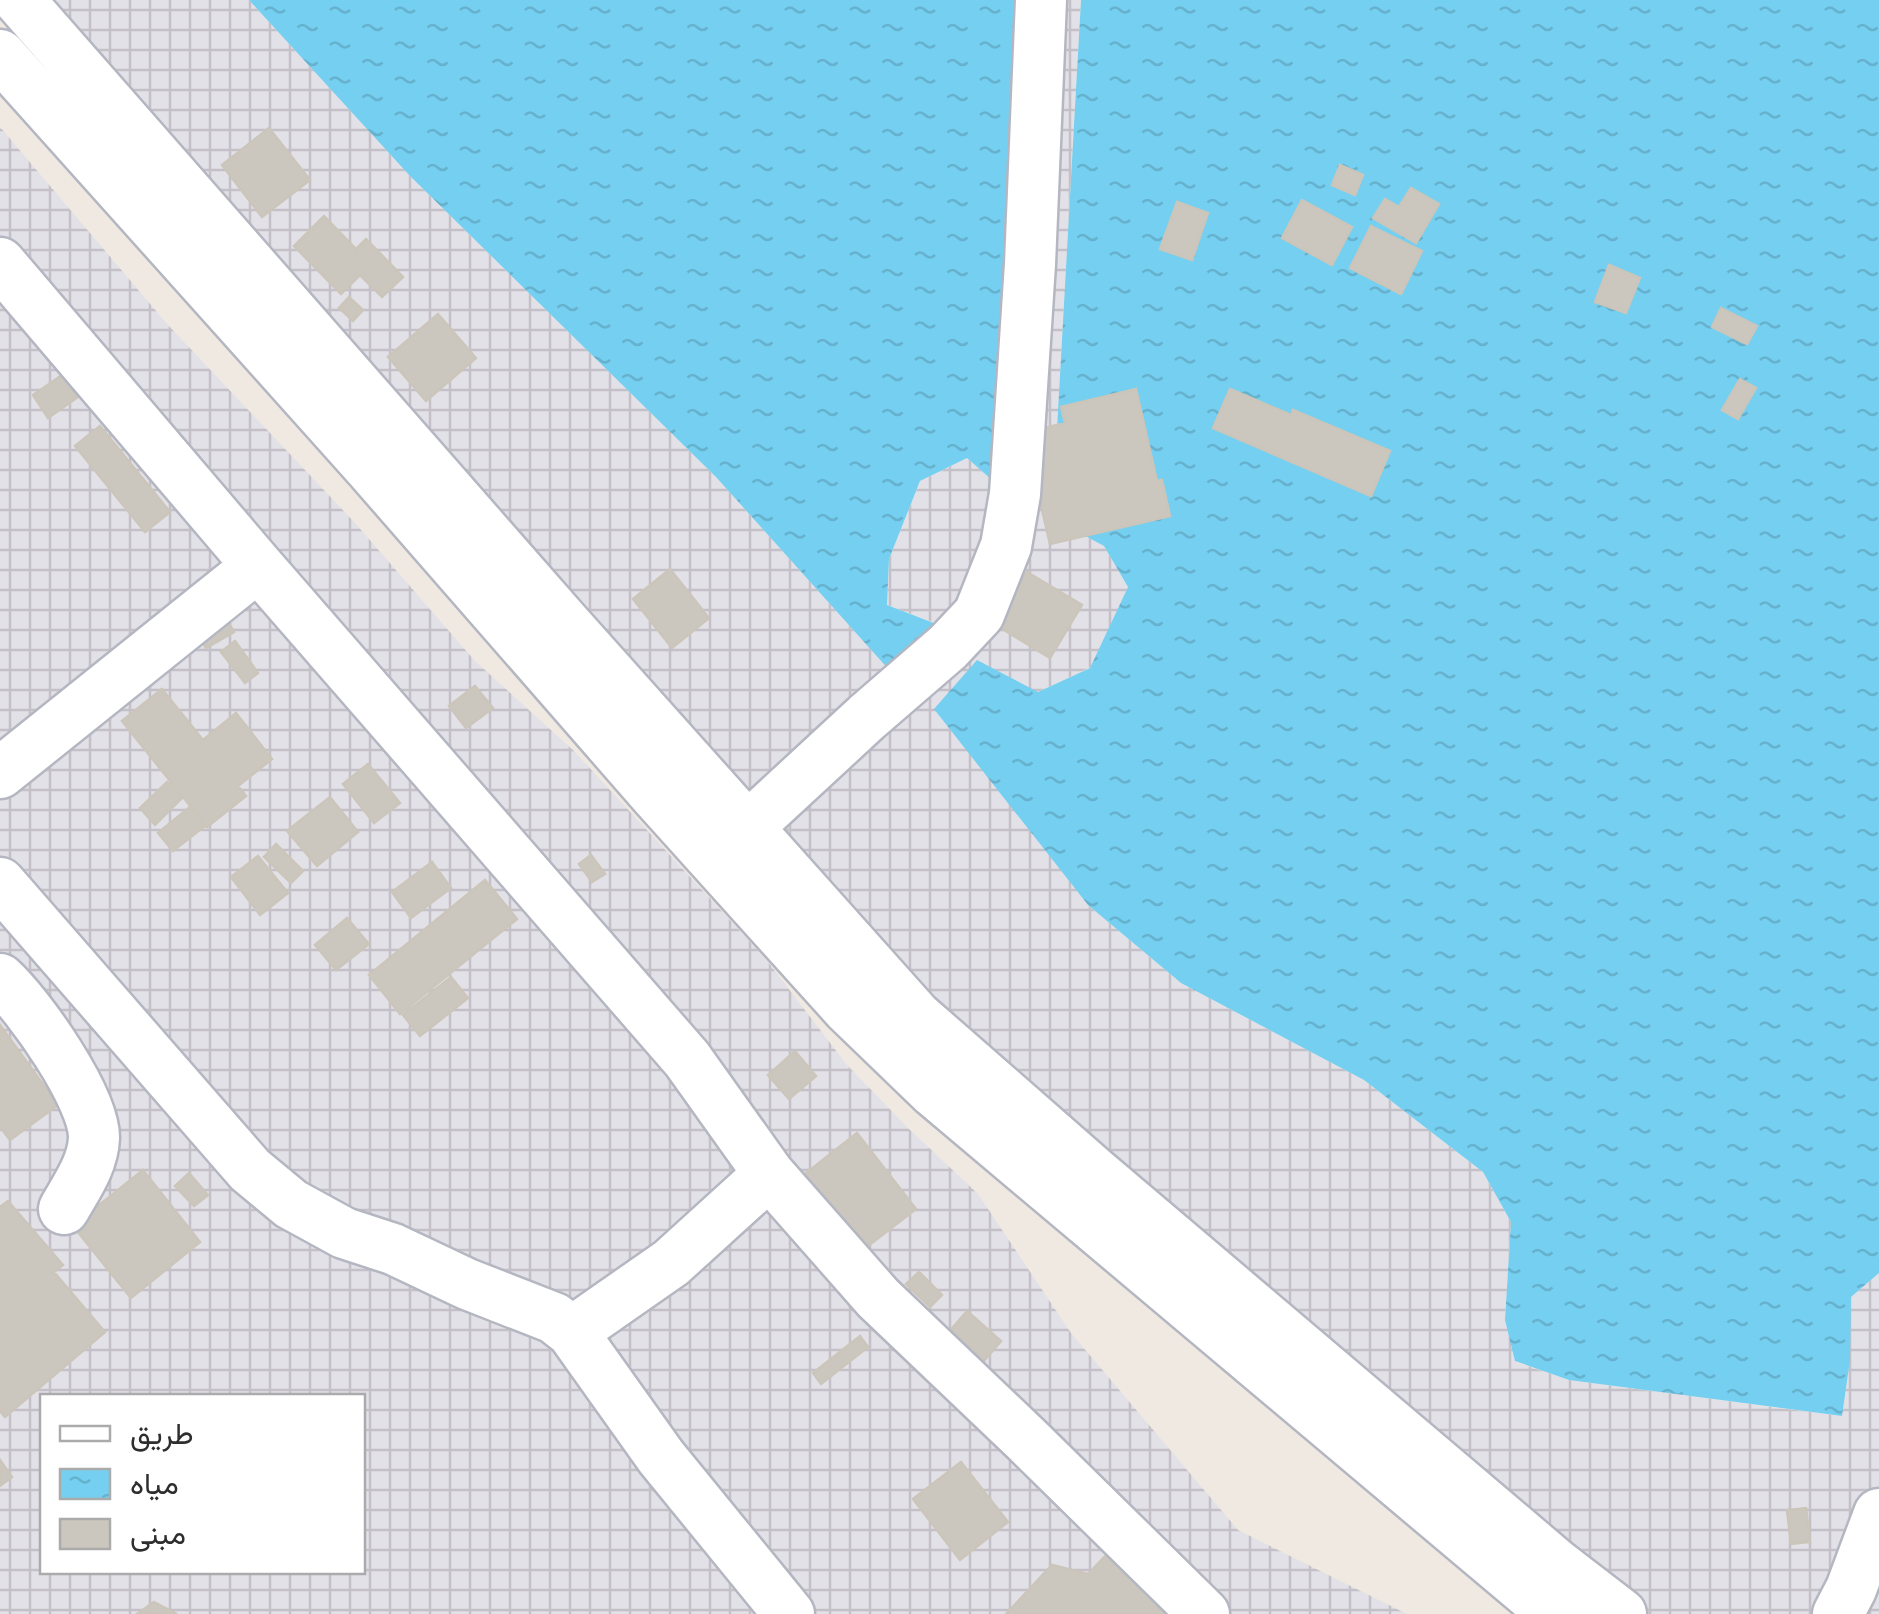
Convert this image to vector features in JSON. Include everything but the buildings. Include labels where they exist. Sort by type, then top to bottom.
[{"type":"lane","points":[[19,0],[916,1016],[1466,1488],[1621,1614]]},
{"type":"lane","points":[[747,828],[948,647],[979,614],[1006,546],[1016,494],[1041,0]]},
{"type":"lane","points":[[0,55],[848,1009],[934,1092],[1554,1614]]},
{"type":"lane","points":[[0,263],[687,1060],[769,1174],[878,1298],[1204,1614]]},
{"type":"lane","points":[[0,773],[258,566]]},
{"type":"lane","points":[[0,883],[250,1170],[292,1204],[344,1233],[393,1249],[467,1284],[554,1318],[572,1332],[662,1457],[789,1614]]},
{"type":"lane","points":[[0,979],[43,1028],[82,1098],[94,1134],[90,1162],[64,1209]]},
{"type":"lane","points":[[572,1332],[672,1263],[769,1174]]},
{"type":"lane","points":[[1838,1614],[1879,1514]]},
{"type":"shaded area","points":[[0,0],[249,0],[410,176],[716,477],[891,672],[938,624],[887,605],[889,559],[920,481],[967,458],[1000,487],[1019,0],[1081,0],[1052,517],[1104,546],[1128,587],[1091,667],[1038,692],[1088,905],[1181,983],[1364,1080],[1483,1172],[1511,1222],[1505,1319],[1516,1362],[1569,1380],[1841,1416],[1851,1297],[1879,1273],[1879,1614],[1602,1614],[913,1033]]},
{"type":"shaded area","points":[[0,127],[168,325],[355,523],[475,661],[574,751],[765,958],[847,1065],[978,1194],[1071,1333],[1238,1530],[1407,1614],[0,1614]]},
{"type":"water","points":[[249,0],[1019,0],[1001,488],[967,458],[920,481],[889,559],[887,605],[939,625],[891,672],[716,477],[410,176]]},
{"type":"water","points":[[1081,0],[1879,0],[1879,1273],[1851,1297],[1850,1360],[1842,1416],[1569,1380],[1515,1361],[1505,1320],[1511,1222],[1483,1172],[1364,1080],[1181,983],[1088,905],[934,709],[977,660],[1038,692],[1090,668],[1128,587],[1104,546],[1052,518]]}]
